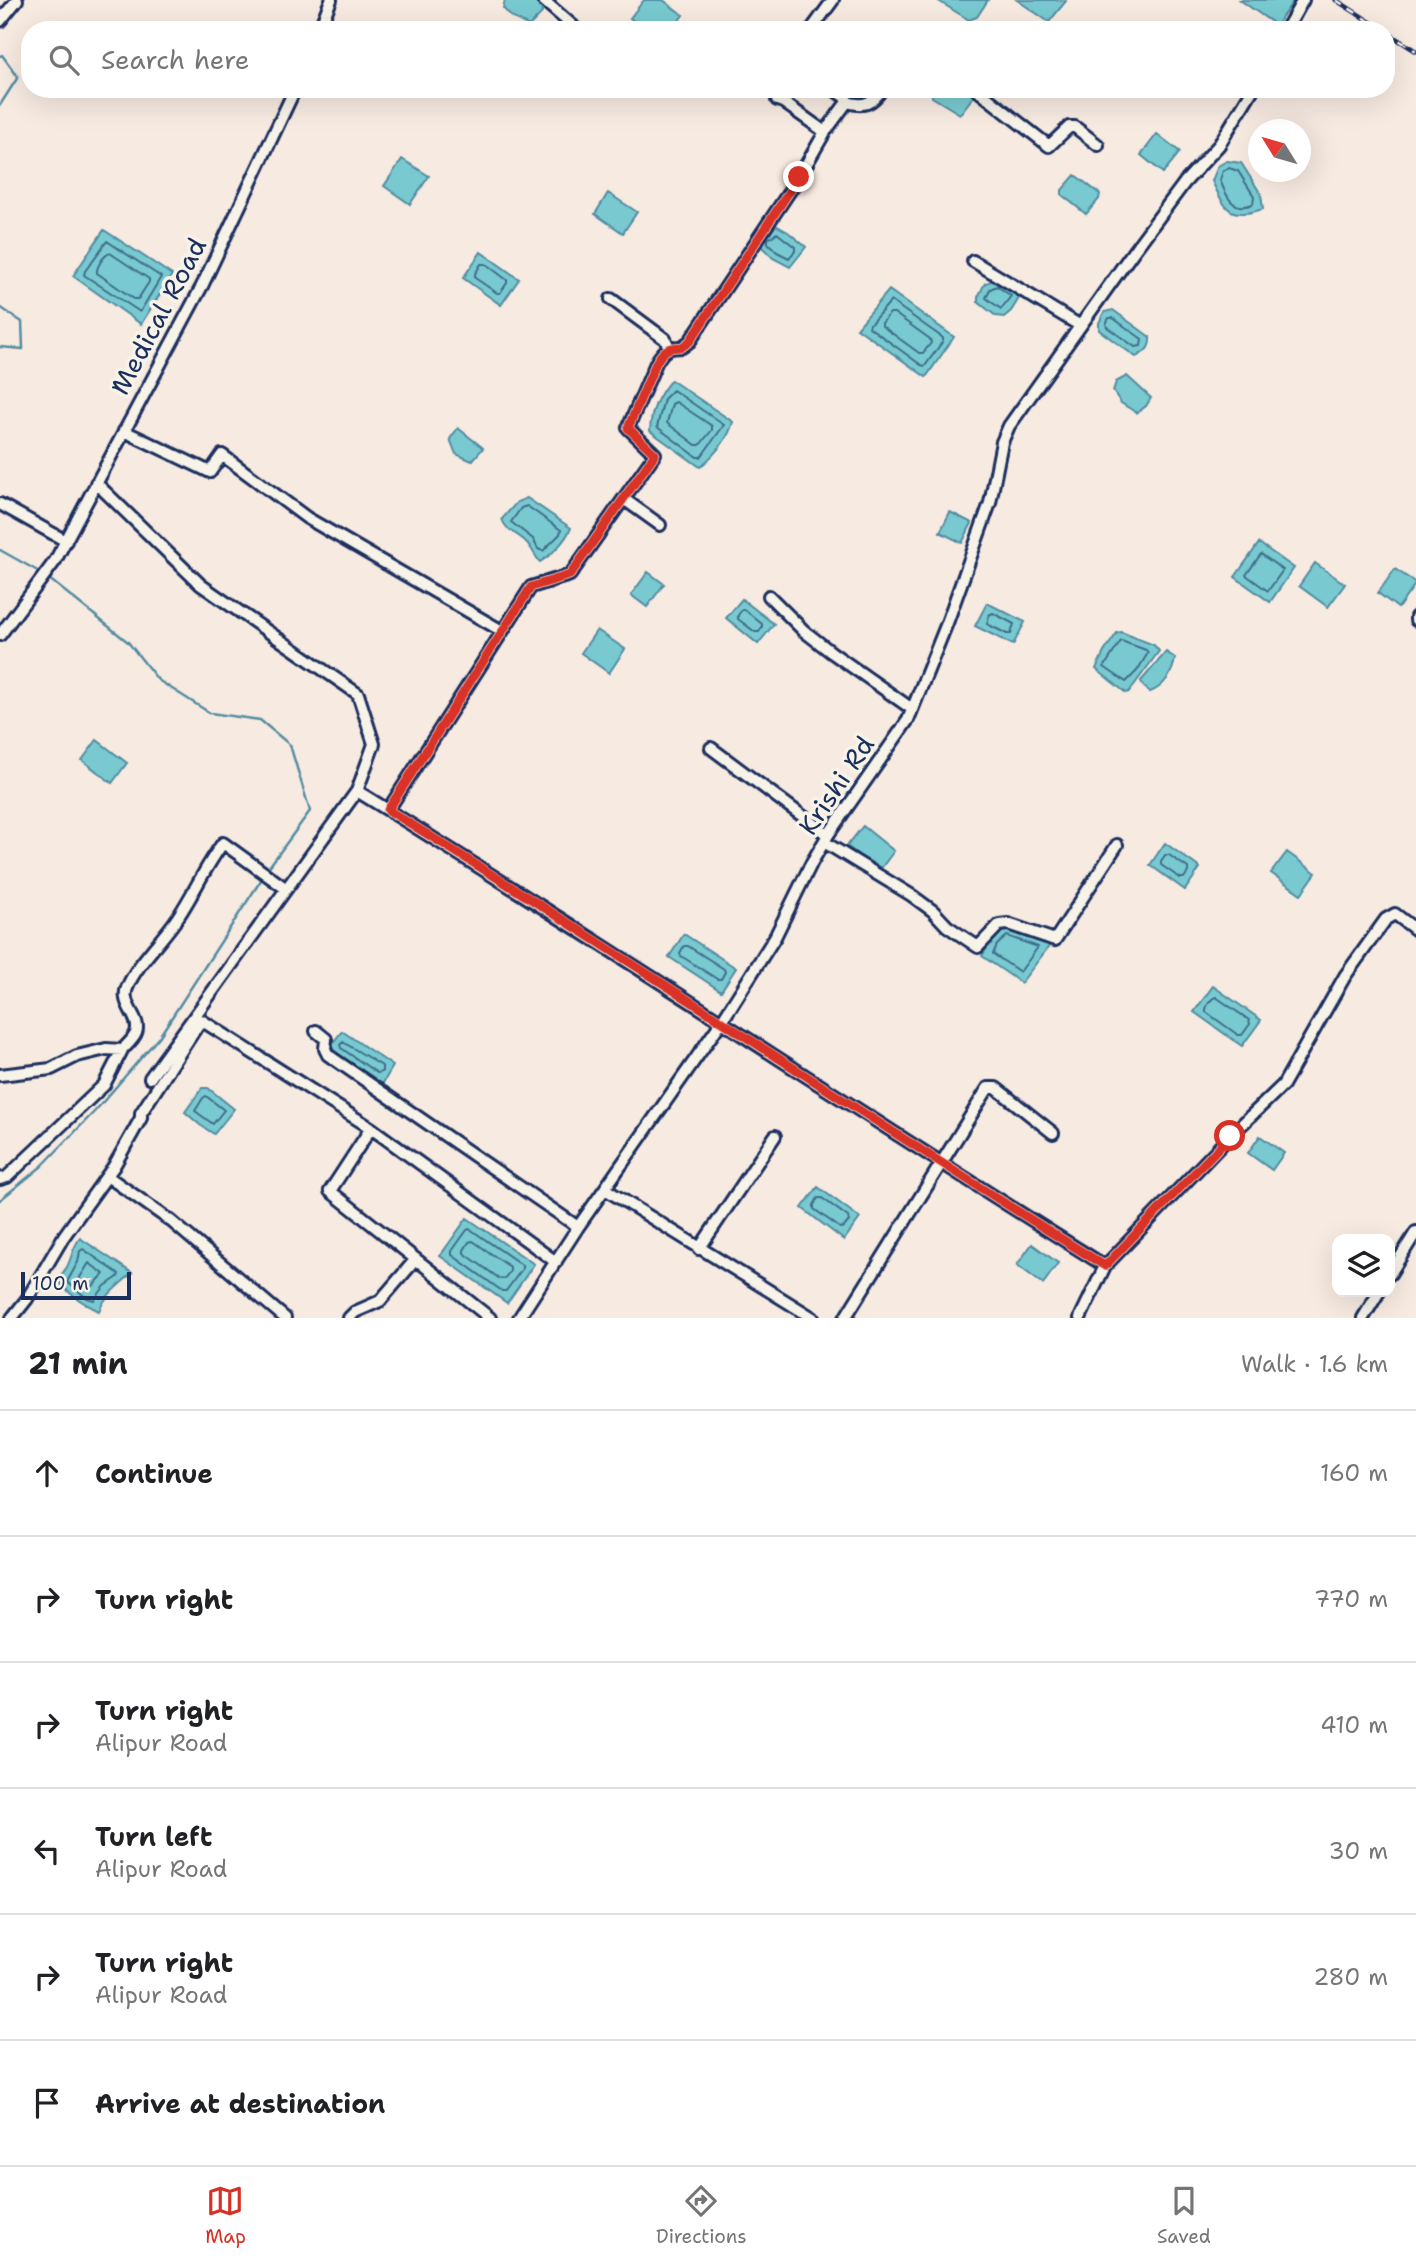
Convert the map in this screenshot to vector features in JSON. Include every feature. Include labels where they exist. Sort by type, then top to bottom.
[{"type":"street","points":[[0,21],[17,0]]},
{"type":"street","points":[[323,21],[331,0]]},
{"type":"street","points":[[543,0],[567,21]]},
{"type":"street","points":[[818,21],[833,0]]},
{"type":"street","points":[[1291,21],[1303,0]]},
{"type":"street","name":"Medical Road","points":[[0,635],[55,561],[66,541],[202,286],[291,98]]},
{"type":"street","points":[[846,98],[847,102]]},
{"type":"street","points":[[847,102],[860,106],[870,103],[874,98]]},
{"type":"street","points":[[988,98],[1049,146],[1069,127],[1075,127],[1098,145]]},
{"type":"street","name":"Krishi Rd","points":[[519,1318],[578,1227],[722,1021],[775,937],[826,838],[908,720],[947,624],[990,503],[1002,442],[1009,426],[1079,325],[1185,182],[1219,145],[1248,98]]},
{"type":"street","points":[[777,100],[825,132]]},
{"type":"street","points":[[388,810],[531,587],[570,575],[655,454],[628,428],[661,352],[669,347],[682,347],[690,341],[847,102]]},
{"type":"street","points":[[974,261],[1079,325]]},
{"type":"street","points":[[611,299],[665,339],[669,347]]},
{"type":"street","points":[[124,431],[210,472],[222,455],[307,518],[502,631]]},
{"type":"street","points":[[96,483],[201,585],[358,694],[374,744],[357,791],[150,1078]]},
{"type":"street","points":[[623,500],[660,525]]},
{"type":"street","points":[[0,504],[66,541]]},
{"type":"street","points":[[769,596],[804,631],[912,709]]},
{"type":"street","points":[[712,748],[826,838],[911,895],[933,911],[947,926],[978,947],[999,925],[1008,924],[1055,940],[1117,845]]},
{"type":"street","points":[[357,791],[513,887],[941,1164],[1105,1266]]},
{"type":"street","points":[[126,1046],[135,1034],[137,1025],[125,999],[126,990],[133,976],[179,916],[208,863],[223,843],[285,888]]},
{"type":"street","points":[[1080,1318],[1105,1266],[1283,1085],[1345,976],[1390,915],[1395,914],[1416,930]]},
{"type":"street","points":[[12,1318],[27,1299],[64,1236],[107,1176],[141,1118],[141,1113],[201,1020],[371,1128],[556,1262]]},
{"type":"street","points":[[316,1031],[326,1039],[325,1049],[332,1058],[578,1227]]},
{"type":"street","points":[[0,1075],[51,1069],[77,1056],[106,1049],[122,1050],[104,1085],[7,1177],[0,1180]]},
{"type":"street","points":[[845,1318],[985,1092],[991,1087],[996,1088],[1054,1133]]},
{"type":"street","points":[[371,1128],[330,1191],[491,1318]]},
{"type":"street","points":[[699,1249],[775,1136]]},
{"type":"street","points":[[107,1176],[172,1221],[285,1318]]},
{"type":"street","points":[[605,1189],[813,1318]]},
{"type":"street","points":[[1395,1265],[1416,1232]]},
{"type":"street","points":[[349,1318],[355,1312],[380,1301],[416,1259]]},
{"type":"street","points":[[1363,1318],[1376,1297]]},
{"type":"water","points":[[505,0],[536,0],[541,5],[542,13],[534,21],[519,21],[503,8]]},
{"type":"water","points":[[644,0],[663,0],[683,15],[679,21],[634,21],[630,18]]},
{"type":"water","points":[[937,0],[988,0],[977,17],[969,20]]},
{"type":"water","points":[[1017,0],[1066,1],[1048,21]]},
{"type":"water","points":[[1240,0],[1294,0],[1279,21],[1270,21]]},
{"type":"water","points":[[934,98],[972,98],[960,114]]},
{"type":"water","points":[[1157,134],[1180,152],[1163,173],[1141,155]]},
{"type":"water","points":[[402,159],[429,176],[410,204],[384,186]]},
{"type":"water","points":[[1227,161],[1241,163],[1248,174],[1248,182],[1253,182],[1261,194],[1263,209],[1236,213],[1225,206],[1212,181],[1218,166]]},
{"type":"water","points":[[1075,175],[1100,194],[1086,214],[1062,195],[1062,190]]},
{"type":"water","points":[[608,193],[637,212],[623,233],[595,214]]},
{"type":"water","points":[[774,224],[806,247],[790,267],[773,258],[757,242]]},
{"type":"water","points":[[104,230],[172,275],[141,324],[73,276]]},
{"type":"water","points":[[481,252],[519,279],[501,305],[463,278]]},
{"type":"water","points":[[999,279],[1021,295],[1004,317],[996,316],[978,302],[985,283]]},
{"type":"water","points":[[889,290],[954,337],[926,377],[857,328]]},
{"type":"water","points":[[1113,310],[1150,337],[1147,349],[1136,357],[1099,330],[1104,312]]},
{"type":"water","points":[[1127,376],[1151,398],[1137,413],[1121,403],[1113,391],[1116,382]]},
{"type":"water","points":[[671,380],[733,422],[720,447],[700,467],[650,431],[656,403]]},
{"type":"water","points":[[458,428],[483,448],[472,461],[456,454],[450,439]]},
{"type":"water","points":[[527,498],[571,528],[558,547],[540,562],[529,545],[506,527],[502,519],[517,502]]},
{"type":"water","points":[[950,512],[972,523],[962,543],[940,532]]},
{"type":"water","points":[[1259,543],[1294,568],[1270,602],[1235,577]]},
{"type":"water","points":[[1315,563],[1345,584],[1328,607],[1299,586]]},
{"type":"water","points":[[1395,569],[1416,583],[1398,608],[1378,593]]},
{"type":"water","points":[[648,572],[664,584],[647,607],[631,595]]},
{"type":"water","points":[[742,599],[774,624],[758,644],[726,618]]},
{"type":"water","points":[[987,603],[1025,622],[1013,645],[975,626]]},
{"type":"water","points":[[597,630],[625,649],[609,673],[581,653]]},
{"type":"water","points":[[1121,632],[1154,645],[1159,651],[1126,693],[1096,669],[1104,652],[1117,633]]},
{"type":"water","points":[[1166,652],[1175,658],[1172,669],[1164,683],[1150,692],[1141,681]]},
{"type":"water","points":[[97,740],[127,763],[112,783],[82,760]]},
{"type":"water","points":[[863,826],[894,851],[879,871],[847,846]]},
{"type":"water","points":[[1165,843],[1200,868],[1185,890],[1150,865]]},
{"type":"water","points":[[1287,852],[1316,873],[1301,894],[1271,873]]},
{"type":"water","points":[[1005,927],[1047,941],[1050,945],[1021,983],[982,956],[991,941]]},
{"type":"water","points":[[684,934],[736,968],[721,991],[669,957]]},
{"type":"water","points":[[1213,986],[1261,1020],[1242,1046],[1194,1012]]},
{"type":"water","points":[[342,1031],[393,1066],[383,1083],[330,1050]]},
{"type":"water","points":[[202,1088],[208,1088],[234,1109],[214,1134],[185,1112]]},
{"type":"water","points":[[1260,1136],[1284,1153],[1272,1170],[1248,1153]]},
{"type":"water","points":[[818,1187],[860,1218],[844,1240],[802,1208]]},
{"type":"water","points":[[467,1218],[534,1264],[507,1303],[440,1256]]},
{"type":"water","points":[[80,1238],[132,1273],[109,1294],[99,1311],[76,1298],[56,1279],[65,1270]]},
{"type":"water","points":[[1032,1244],[1058,1263],[1043,1284],[1017,1265]]},
{"type":"waterway","points":[[0,56],[2,55],[18,77],[0,105]]},
{"type":"waterway","points":[[0,307],[22,322],[23,349],[0,347]]},
{"type":"waterway","points":[[0,550],[43,574]]},
{"type":"waterway","points":[[48,578],[128,642],[158,680],[210,713],[260,720],[290,745],[310,811],[266,871]]},
{"type":"waterway","points":[[0,1200],[42,1166],[96,1110],[159,1037],[263,877]]},
{"type":"railway","points":[[1336,0],[1369,21]]},
{"type":"railway","points":[[1395,38],[1416,51]]},
{"type":"route","points":[[799,177],[687,345],[669,347],[661,352],[628,428],[655,454],[570,575],[531,587],[388,810],[513,887],[941,1164],[1105,1266],[1230,1136]]}]
